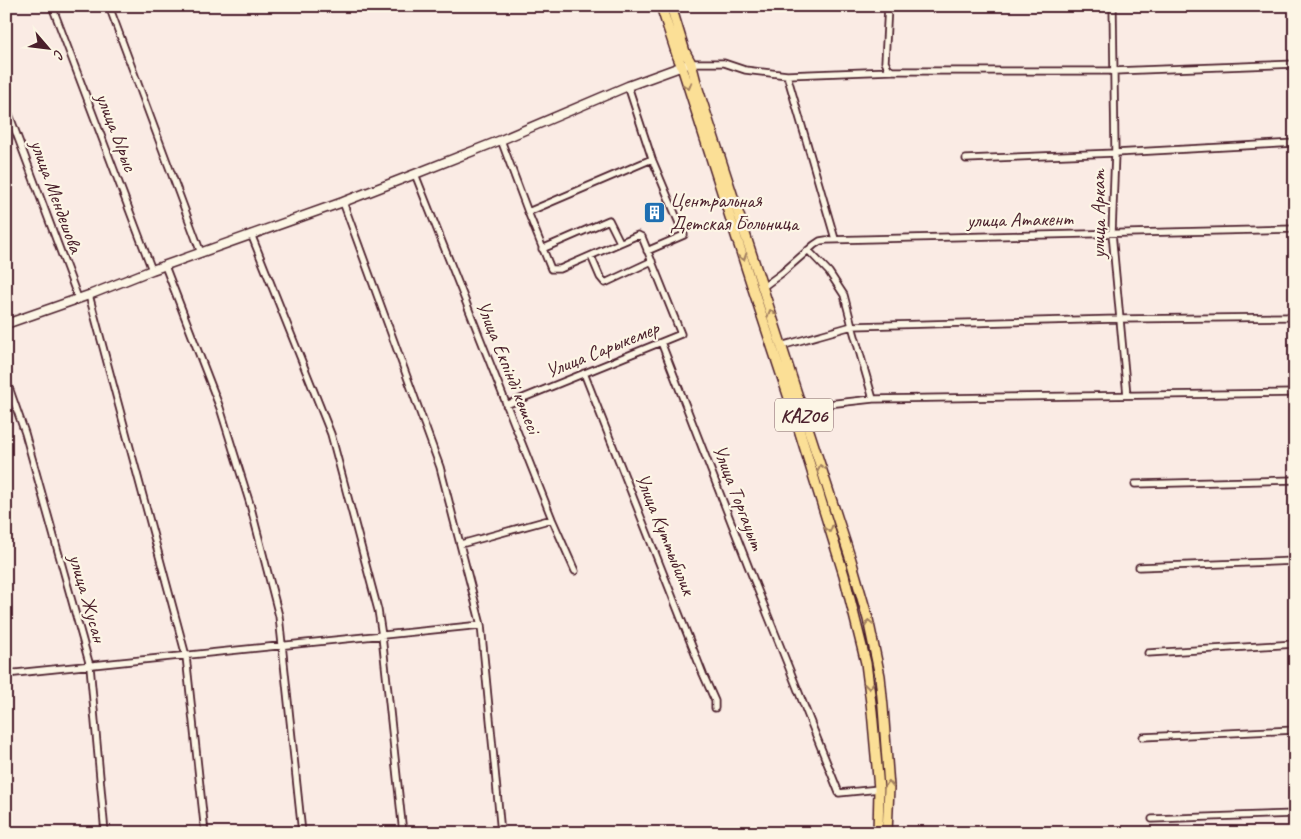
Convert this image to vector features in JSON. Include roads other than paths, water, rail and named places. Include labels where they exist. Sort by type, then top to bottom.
[{"type":"highway","name":"KАZ06","points":[[661,6],[677,55],[687,65],[697,86],[851,560],[868,619],[881,684],[889,787],[887,833]]},
{"type":"highway","name":"KАZ06","points":[[671,6],[686,52],[687,65],[748,274],[793,410],[844,575],[866,662],[879,789],[878,833]]},
{"type":"highway","points":[[840,564],[851,560]]},
{"type":"main road","points":[[7,323],[89,295],[152,270],[342,202],[501,140],[628,86],[687,65]]},
{"type":"street","name":"улица Ырыс","points":[[52,6],[152,270]]},
{"type":"street","points":[[109,6],[201,252]]},
{"type":"street","points":[[888,6],[885,62],[892,71]]},
{"type":"street","points":[[966,159],[1115,152],[1114,6]]},
{"type":"street","points":[[687,65],[724,63],[745,70],[787,75],[892,71],[1114,71],[1295,64]]},
{"type":"street","points":[[787,75],[834,239]]},
{"type":"street","points":[[628,86],[652,159],[684,234],[647,251]]},
{"type":"street","name":"улица Мендешова","points":[[6,106],[78,298]]},
{"type":"street","points":[[501,140],[551,269],[560,269],[638,235],[642,237],[652,262],[605,284],[600,278],[592,256]]},
{"type":"street","name":"улица Аркат","points":[[1127,395],[1112,233],[1115,152],[1295,143]]},
{"type":"street","points":[[528,212],[652,159]]},
{"type":"street","name":"Улица Екпінді көшесі","points":[[415,174],[506,405],[575,571]]},
{"type":"street","points":[[342,202],[440,467],[481,625],[500,831],[456,833]]},
{"type":"street","points":[[542,249],[609,220],[620,242]]},
{"type":"street","name":"улица Атакент","points":[[763,287],[782,274],[820,241],[834,239],[1295,229]]},
{"type":"street","points":[[252,234],[331,434],[378,610],[403,833]]},
{"type":"street","points":[[808,250],[829,272],[844,295],[873,399]]},
{"type":"street","name":"Улица Сарыкемер","points":[[506,405],[681,334],[652,262]]},
{"type":"street","points":[[165,266],[220,408],[250,504],[279,616],[302,833]]},
{"type":"street","points":[[89,295],[186,656],[205,833]]},
{"type":"street","points":[[781,346],[852,326],[1120,319],[1295,318]]},
{"type":"street","name":"Улица Торгауыт","points":[[661,342],[840,793],[879,789]]},
{"type":"street","name":"Улица Куттыбилик","points":[[584,373],[715,701],[715,708]]},
{"type":"street","name":"улица Жусан","points":[[6,380],[25,433],[90,666],[105,833]]},
{"type":"street","points":[[801,407],[873,399],[1295,393]]},
{"type":"street","points":[[1135,484],[1295,480]]},
{"type":"street","points":[[461,544],[552,519]]},
{"type":"street","points":[[1139,566],[1295,561]]},
{"type":"street","points":[[6,674],[481,625]]},
{"type":"street","points":[[1148,653],[1295,644]]},
{"type":"street","points":[[1143,737],[1295,730]]},
{"type":"street","points":[[1152,819],[1295,814]]},
{"type":"place","name":"Центральная Детская Больница","points":[[654,212]]}]
